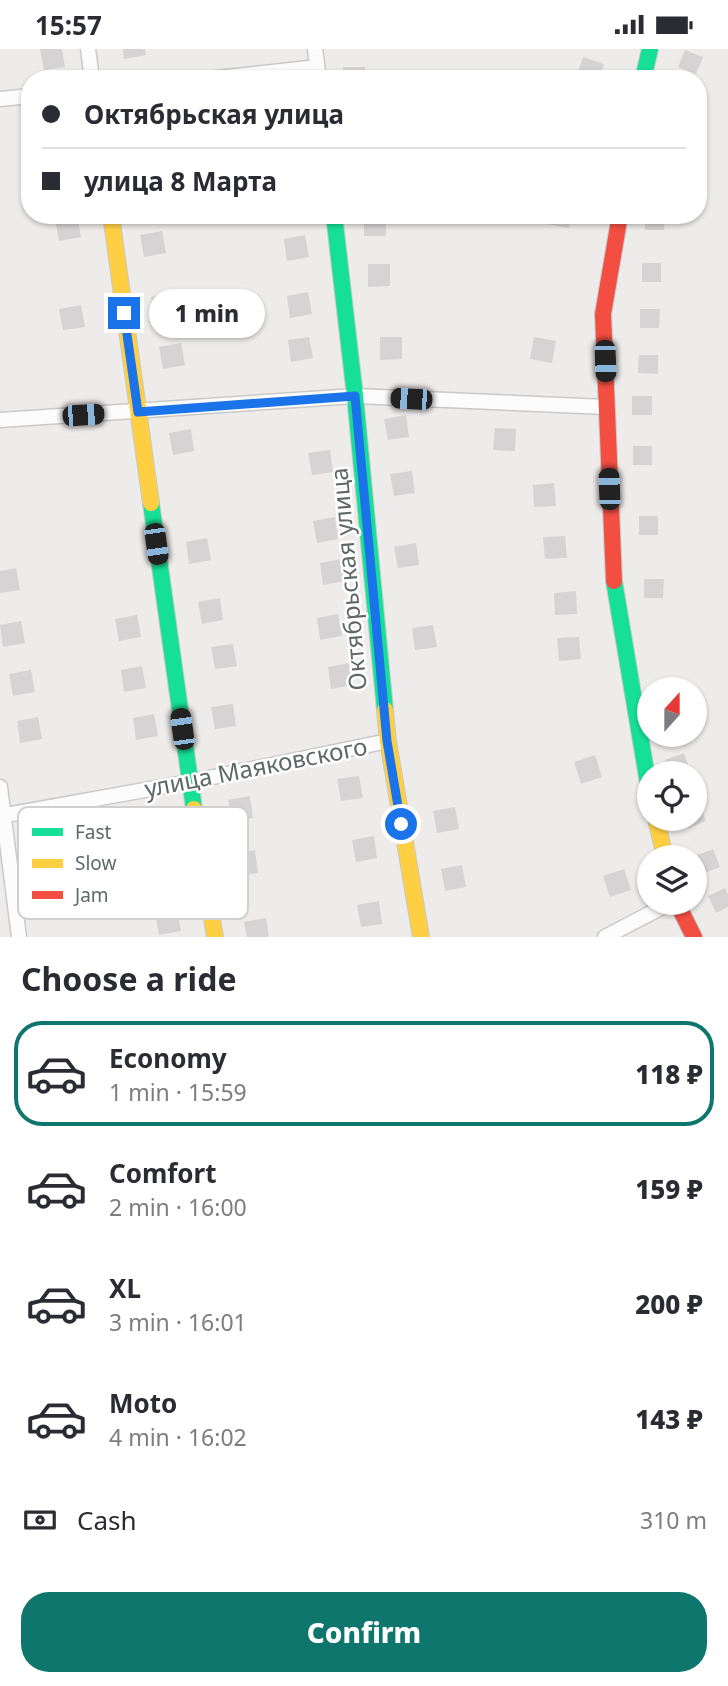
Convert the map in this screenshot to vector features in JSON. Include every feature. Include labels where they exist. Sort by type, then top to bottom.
[{"type":"street","points":[[88,49],[91,70]]},
{"type":"street","points":[[315,49],[318,70]]},
{"type":"street","points":[[645,70],[650,49]]},
{"type":"street","points":[[0,99],[21,97]]},
{"type":"street","points":[[112,224],[193,807]]},
{"type":"street","name":"Октябрьская улица","points":[[335,224],[355,396],[387,741],[421,937]]},
{"type":"street","points":[[618,224],[603,314],[612,571],[644,761]]},
{"type":"street","points":[[0,421],[355,396],[606,407]]},
{"type":"street","name":"улица Маяковского","points":[[47,807],[189,782],[387,741]]},
{"type":"street","points":[[0,787],[19,937]]},
{"type":"street","points":[[605,937],[647,915]]},
{"type":"street","points":[[683,915],[694,937]]},
{"type":"street","points":[[212,919],[215,937]]},
{"type":"building","points":[[40,49],[62,49],[65,67],[44,70]]},
{"type":"building","points":[[123,49],[145,49],[146,55],[124,59]]},
{"type":"building","points":[[685,50],[703,57],[698,70],[678,67]]},
{"type":"building","points":[[583,57],[604,64],[602,70],[579,70]]},
{"type":"building","points":[[343,67],[365,67],[365,70],[343,70]]},
{"type":"building","points":[[56,224],[79,224],[81,237],[59,241]]},
{"type":"building","points":[[364,224],[386,224],[386,236],[364,236]]},
{"type":"building","points":[[547,224],[570,224],[569,228]]},
{"type":"building","points":[[645,224],[664,224],[664,230],[645,230]]},
{"type":"building","points":[[162,231],[166,253],[144,257],[140,235]]},
{"type":"building","points":[[305,235],[309,257],[287,261],[284,239]]},
{"type":"building","points":[[642,263],[661,263],[661,282],[642,282]]},
{"type":"building","points":[[368,264],[390,264],[390,286],[368,287]]},
{"type":"building","points":[[308,292],[312,314],[290,318],[287,296]]},
{"type":"building","points":[[173,293],[176,315],[155,319],[151,297]]},
{"type":"building","points":[[81,305],[85,327],[63,330],[59,309]]},
{"type":"building","points":[[640,309],[660,309],[659,328],[640,328]]},
{"type":"building","points":[[309,337],[313,358],[291,362],[288,340]]},
{"type":"building","points":[[380,337],[402,337],[402,359],[380,360]]},
{"type":"building","points":[[534,337],[556,341],[552,363],[530,359]]},
{"type":"building","points":[[181,343],[185,365],[163,369],[159,347]]},
{"type":"building","points":[[639,355],[658,355],[658,374],[638,373]]},
{"type":"building","points":[[632,396],[652,396],[652,415],[632,415]]},
{"type":"building","points":[[406,415],[409,437],[388,440],[384,419]]},
{"type":"building","points":[[495,428],[516,429],[515,451],[493,450]]},
{"type":"building","points":[[191,429],[194,451],[173,455],[169,433]]},
{"type":"building","points":[[633,446],[652,446],[652,465],[633,465]]},
{"type":"building","points":[[330,450],[333,472],[312,475],[308,453]]},
{"type":"building","points":[[412,471],[415,493],[394,496],[390,474]]},
{"type":"building","points":[[554,483],[556,506],[534,507],[533,485]]},
{"type":"building","points":[[639,516],[658,516],[658,535],[639,535]]},
{"type":"building","points":[[335,517],[338,539],[317,543],[313,521]]},
{"type":"building","points":[[565,536],[567,558],[545,559],[543,537]]},
{"type":"building","points":[[207,538],[211,560],[189,564],[186,542]]},
{"type":"building","points":[[416,543],[419,565],[398,568],[394,547]]},
{"type":"building","points":[[341,559],[345,581],[323,585],[320,563]]},
{"type":"building","points":[[16,568],[20,590],[0,593],[0,571]]},
{"type":"building","points":[[644,579],[664,579],[663,598],[644,598]]},
{"type":"building","points":[[576,591],[577,614],[555,615],[554,593]]},
{"type":"building","points":[[220,598],[223,620],[202,624],[198,602]]},
{"type":"building","points":[[338,614],[342,636],[320,640],[317,618]]},
{"type":"building","points":[[137,615],[141,637],[119,641],[115,619]]},
{"type":"building","points":[[21,621],[25,643],[3,647],[0,625]]},
{"type":"building","points":[[433,625],[437,647],[415,650],[412,628]]},
{"type":"building","points":[[579,637],[581,659],[559,661],[557,638]]},
{"type":"building","points":[[233,644],[237,666],[215,669],[211,647]]},
{"type":"building","points":[[349,663],[353,685],[331,689],[328,667]]},
{"type":"building","points":[[142,666],[146,688],[124,692],[121,670]]},
{"type":"building","points":[[31,670],[35,692],[13,696],[9,674]]},
{"type":"building","points":[[233,704],[236,726],[215,729],[211,707]]},
{"type":"building","points":[[154,714],[158,736],[136,740],[133,718]]},
{"type":"building","points":[[38,717],[42,739],[20,743],[17,721]]},
{"type":"building","points":[[684,753],[687,761],[665,761]]},
{"type":"building","points":[[595,755],[602,777],[581,784],[574,762]]},
{"type":"building","points":[[359,776],[363,798],[341,801],[337,779]]},
{"type":"building","points":[[250,796],[253,818],[248,819],[248,807],[229,807],[228,800]]},
{"type":"building","points":[[455,807],[459,829],[437,833],[433,811]]},
{"type":"building","points":[[374,836],[377,858],[356,862],[352,840]]},
{"type":"building","points":[[713,849],[720,867],[707,872],[707,851]]},
{"type":"building","points":[[255,850],[258,873],[248,874],[248,851]]},
{"type":"building","points":[[462,865],[466,887],[445,891],[441,869]]},
{"type":"building","points":[[624,869],[631,890],[610,897],[603,876]]},
{"type":"building","points":[[725,888],[728,907],[716,913],[708,896]]},
{"type":"building","points":[[379,901],[382,924],[361,927],[357,905]]},
{"type":"building","points":[[266,918],[269,937],[247,937],[244,922]]},
{"type":"building","points":[[156,919],[179,919],[181,931],[159,935]]},
{"type":"traffic: fast","points":[[645,70],[650,49]]},
{"type":"traffic: fast","points":[[335,224],[355,396],[385,710]]},
{"type":"traffic: fast","points":[[151,503],[194,807]]},
{"type":"traffic: fast","points":[[614,581],[644,761]]},
{"type":"traffic: slow","points":[[112,224],[151,503]]},
{"type":"traffic: slow","points":[[385,710],[421,937]]},
{"type":"traffic: slow","points":[[659,831],[662,845]]},
{"type":"traffic: slow","points":[[212,919],[215,937]]},
{"type":"traffic: jam","points":[[614,581],[603,314],[618,224]]},
{"type":"traffic: jam","points":[[683,915],[694,937]]},
{"type":"route","points":[[124,313],[138,412],[355,396],[387,741],[401,824]]}]
